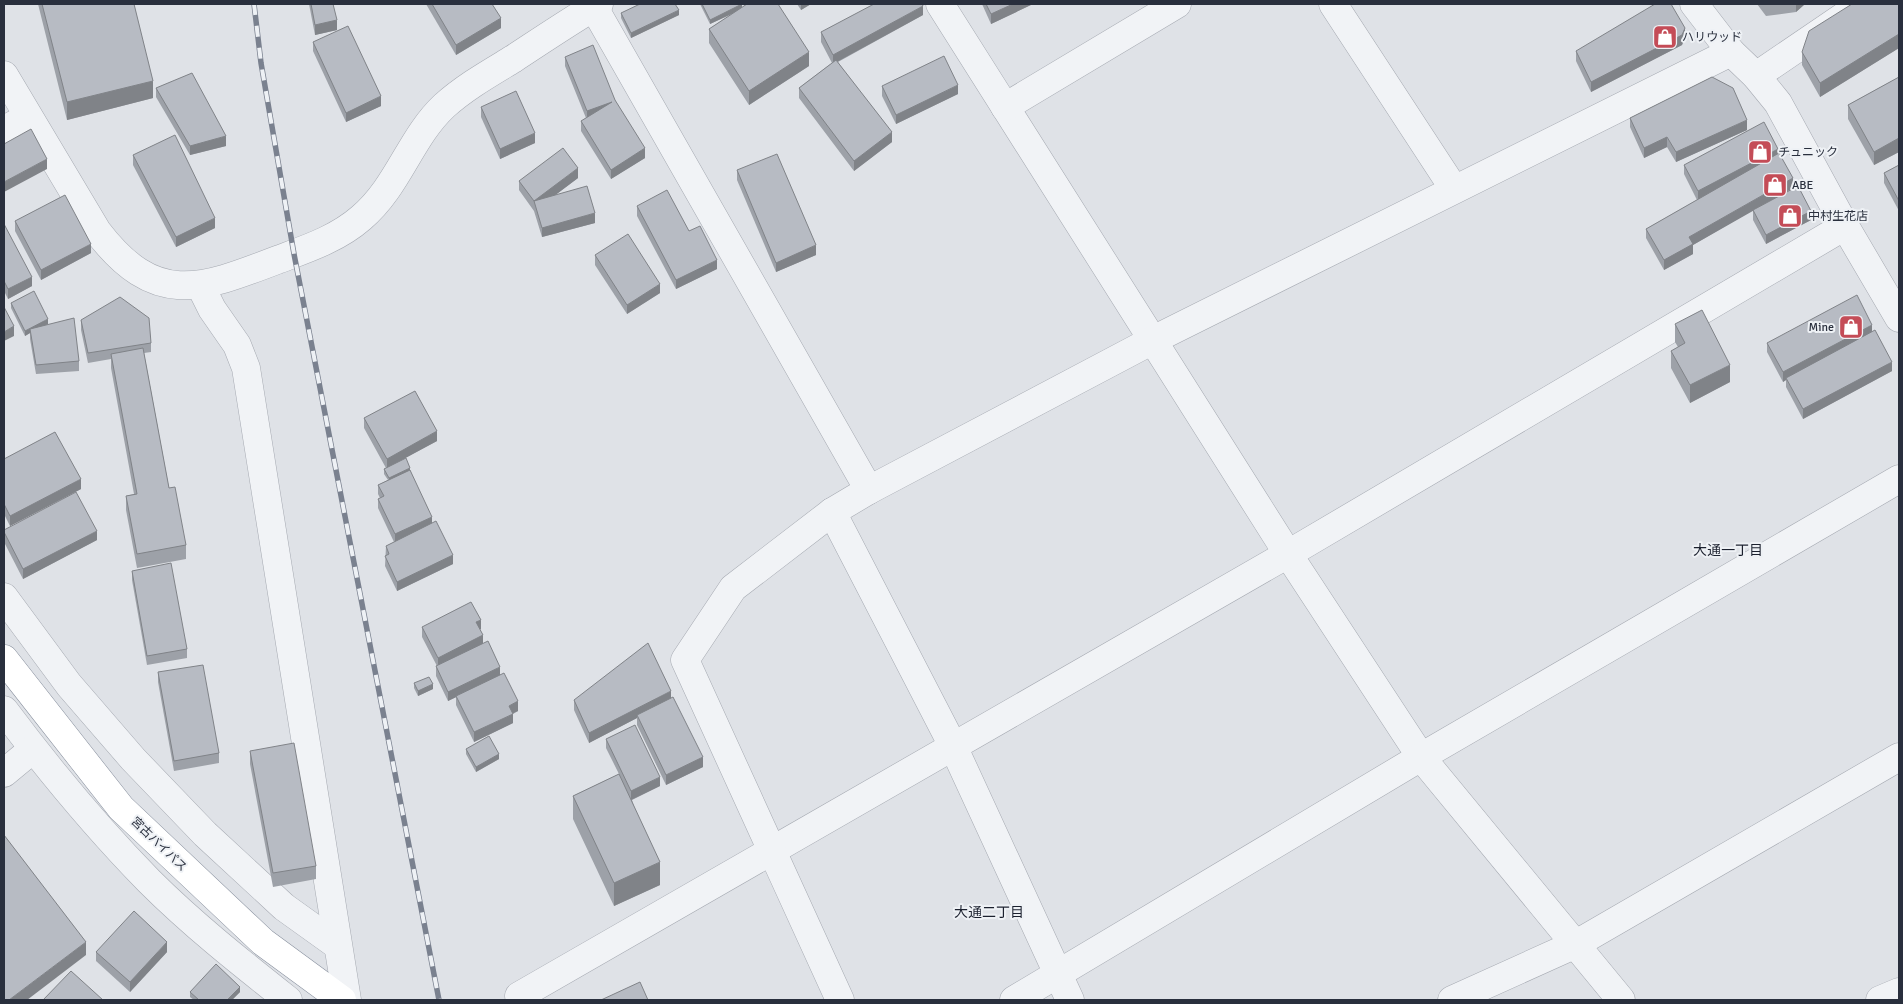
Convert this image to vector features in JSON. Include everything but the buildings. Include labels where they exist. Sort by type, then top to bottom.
[{"type":"highway","name":"宮古バイパス","points":[[4,659],[121,808],[263,942],[342,1000]]},
{"type":"street","points":[[940,4],[1288,554],[1421,757],[1621,1000]]},
{"type":"street","points":[[1005,106],[1177,4]]},
{"type":"street","points":[[1333,4],[1454,189]]},
{"type":"street","points":[[1694,4],[1731,52],[1756,76],[1778,103],[1845,226],[1899,318]]},
{"type":"street","points":[[1756,76],[1862,4]]},
{"type":"street","points":[[4,75],[97,230],[113,252],[134,270],[158,282],[184,287],[214,283],[244,273],[340,234],[361,218],[379,200],[395,179],[425,128],[444,106],[468,87],[595,5],[869,490]]},
{"type":"street","points":[[840,1000],[685,660],[734,588],[832,512],[869,490],[1153,340],[1731,52]]},
{"type":"street","points":[[4,130],[28,117]]},
{"type":"street","points":[[519,996],[1288,554],[1845,226]]},
{"type":"street","points":[[200,285],[212,309],[237,345],[246,368],[347,1000]]},
{"type":"street","points":[[1014,1000],[1421,757],[1899,479]]},
{"type":"street","points":[[832,512],[953,746],[1070,1000]]},
{"type":"street","points":[[4,597],[68,685],[133,759],[198,827],[284,908],[337,945]]},
{"type":"street","points":[[4,710],[33,749],[94,822],[150,881],[218,944],[288,1000]]},
{"type":"street","points":[[4,773],[33,749]]},
{"type":"street","points":[[1452,1000],[1576,944],[1899,757]]},
{"type":"street","points":[[1880,1000],[1899,992]]},
{"type":"railway","points":[[254,4],[261,63],[294,254],[439,1000]]},
{"type":"place","name":"ハリウッド","points":[[1665,37]]},
{"type":"place","name":"チュニック","points":[[1760,152]]},
{"type":"place","name":"ABE","points":[[1775,185]]},
{"type":"place","name":"中村生花店","points":[[1790,216]]},
{"type":"place","name":"Mine","points":[[1851,327]]},
{"type":"district","name":"大通一丁目","points":[[1728,550]]},
{"type":"district","name":"大通二丁目","points":[[989,912]]}]
